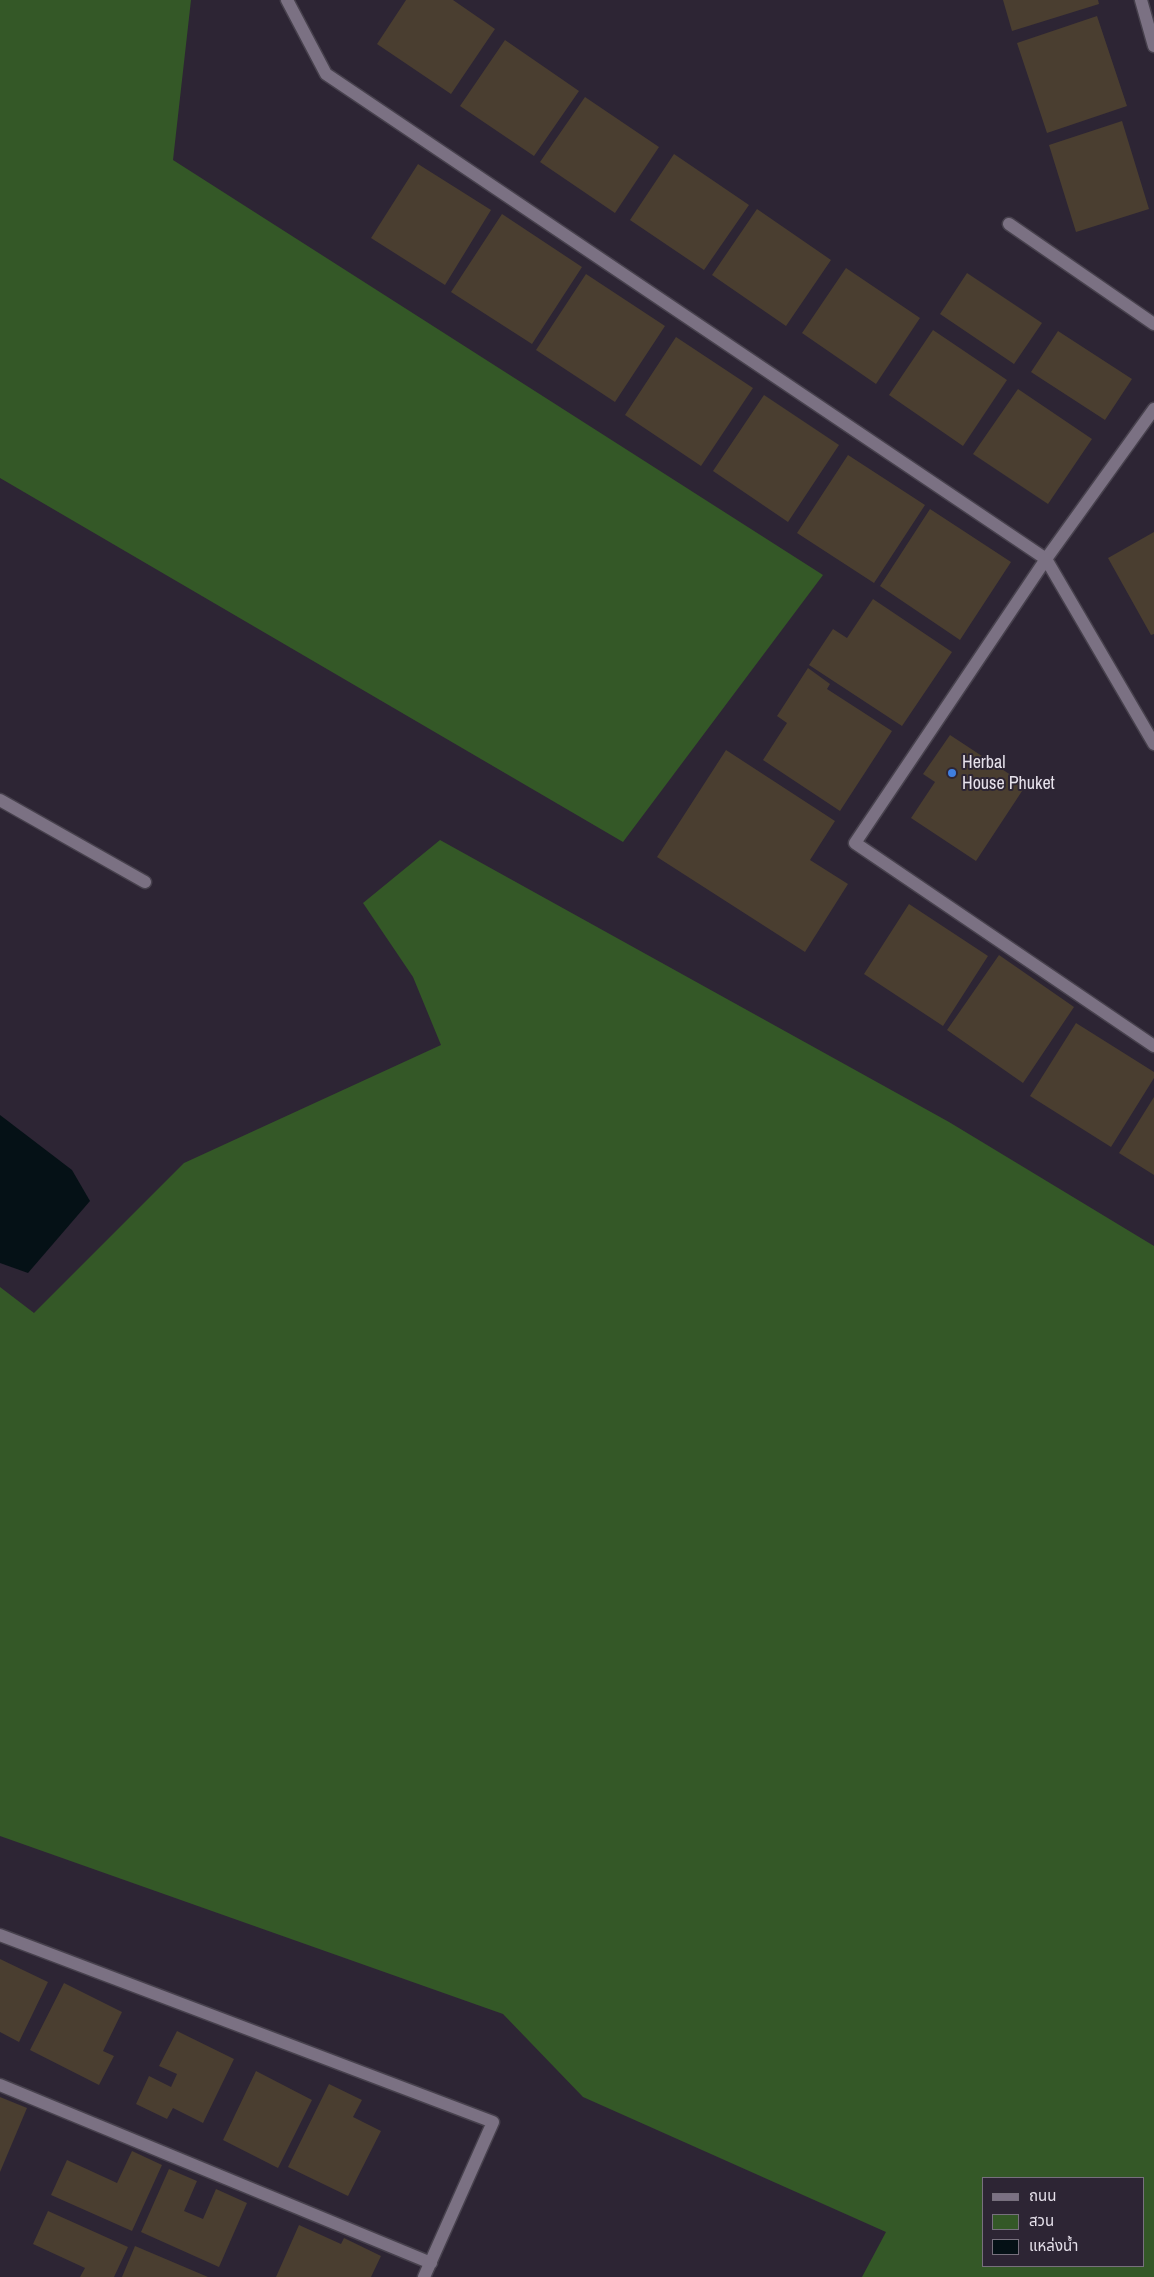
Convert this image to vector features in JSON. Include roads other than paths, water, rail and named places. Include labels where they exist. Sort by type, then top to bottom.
[{"type":"street","points":[[287,0],[326,74],[1046,559],[1154,744]]},
{"type":"street","points":[[1141,0],[1154,46]]},
{"type":"street","points":[[1009,224],[1154,324]]},
{"type":"street","points":[[1154,409],[1046,559],[856,843],[1154,1046]]},
{"type":"street","points":[[0,800],[145,882]]},
{"type":"street","points":[[0,1936],[493,2122],[424,2277]]},
{"type":"street","points":[[0,2085],[431,2263]]},
{"type":"water","points":[[0,1115],[72,1170],[90,1201],[28,1273],[0,1263]]},
{"type":"place","name":"Herbal House Phuket","points":[[952,773]]}]
